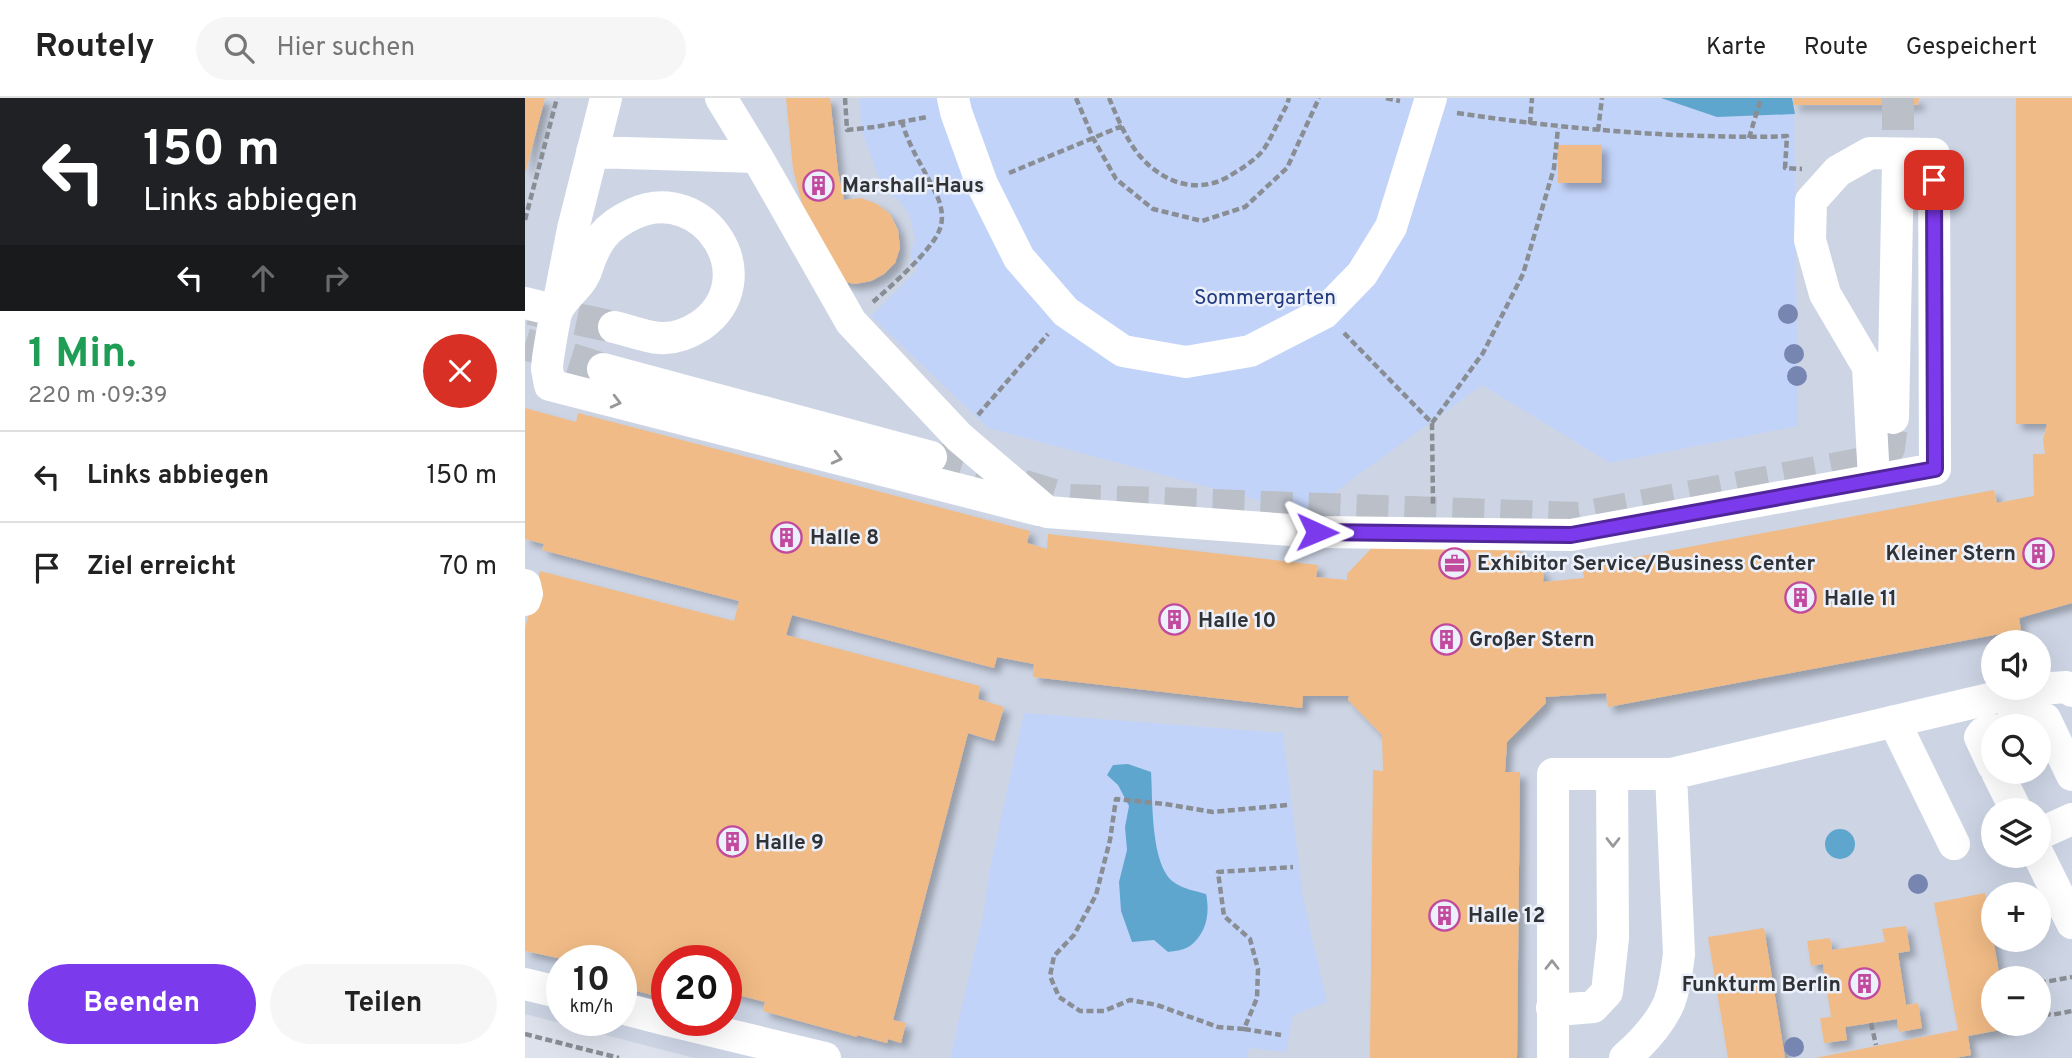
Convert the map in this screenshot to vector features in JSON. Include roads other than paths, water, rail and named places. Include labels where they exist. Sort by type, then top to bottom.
[{"type":"lane","points":[[606,98],[573,229],[557,311],[536,364],[550,385],[1047,512],[1317,532],[1571,535],[1935,469],[1934,154],[1870,153],[1838,171],[1811,201],[1810,240],[1825,294],[1868,367],[1874,479]]},
{"type":"lane","points":[[721,98],[851,323],[959,437],[1047,512]]},
{"type":"lane","points":[[953,98],[982,184],[1019,258],[1066,312],[1123,351],[1186,362],[1250,351],[1324,313],[1361,274],[1391,227],[1430,103]]},
{"type":"lane","points":[[592,152],[757,157]]},
{"type":"lane","points":[[1893,418],[1898,165]]},
{"type":"lane","points":[[557,311],[584,277],[593,248],[615,223],[646,208],[683,210],[699,218],[714,232],[725,251],[729,271],[728,286],[722,303],[712,317],[678,337],[660,338],[614,327]]},
{"type":"lane","points":[[525,303],[557,311]]},
{"type":"lane","points":[[603,369],[931,457]]},
{"type":"lane","points":[[525,585],[525,600]]},
{"type":"lane","points":[[2022,712],[2066,687],[2072,691]]},
{"type":"lane","points":[[1553,1058],[1553,774],[1671,774],[1894,721],[2022,712],[2045,719],[2072,775]]},
{"type":"lane","points":[[1894,721],[1954,844]]},
{"type":"lane","points":[[1552,1008],[1593,1007],[1607,992],[1613,938],[1612,774]]},
{"type":"lane","points":[[1625,1058],[1656,1025],[1669,1003],[1675,981],[1679,954],[1671,774]]},
{"type":"lane","points":[[2051,829],[2072,819]]},
{"type":"lane","points":[[2045,868],[2072,923]]},
{"type":"lane","points":[[525,984],[546,989]]},
{"type":"lane","points":[[734,1036],[825,1058]]},
{"type":"tunnel","points":[[1898,98],[1898,165]]},
{"type":"tunnel","points":[[530,309],[614,327]]},
{"type":"tunnel","points":[[525,344],[603,369]]},
{"type":"tunnel","points":[[931,457],[1070,500],[1578,518],[1859,464],[1889,448],[1893,418]]},
{"type":"place","name":"Marshall-Haus","points":[[819,185]]},
{"type":"place","name":"Halle 8","points":[[787,537]]},
{"type":"place","name":"Kleiner Stern","points":[[2039,553]]},
{"type":"place","name":"Exhibitor Service/Business Center","points":[[1454,563]]},
{"type":"place","name":"Halle 11","points":[[1801,598]]},
{"type":"place","name":"Halle 10","points":[[1175,620]]},
{"type":"place","name":"Großer Stern","points":[[1446,639]]},
{"type":"place","name":"Halle 9","points":[[732,842]]},
{"type":"place","name":"Halle 12","points":[[1445,915]]},
{"type":"place","name":"Funkturm Berlin","points":[[1864,984]]},
{"type":"park label","name":"Sommergarten","points":[[1265,297]]}]
